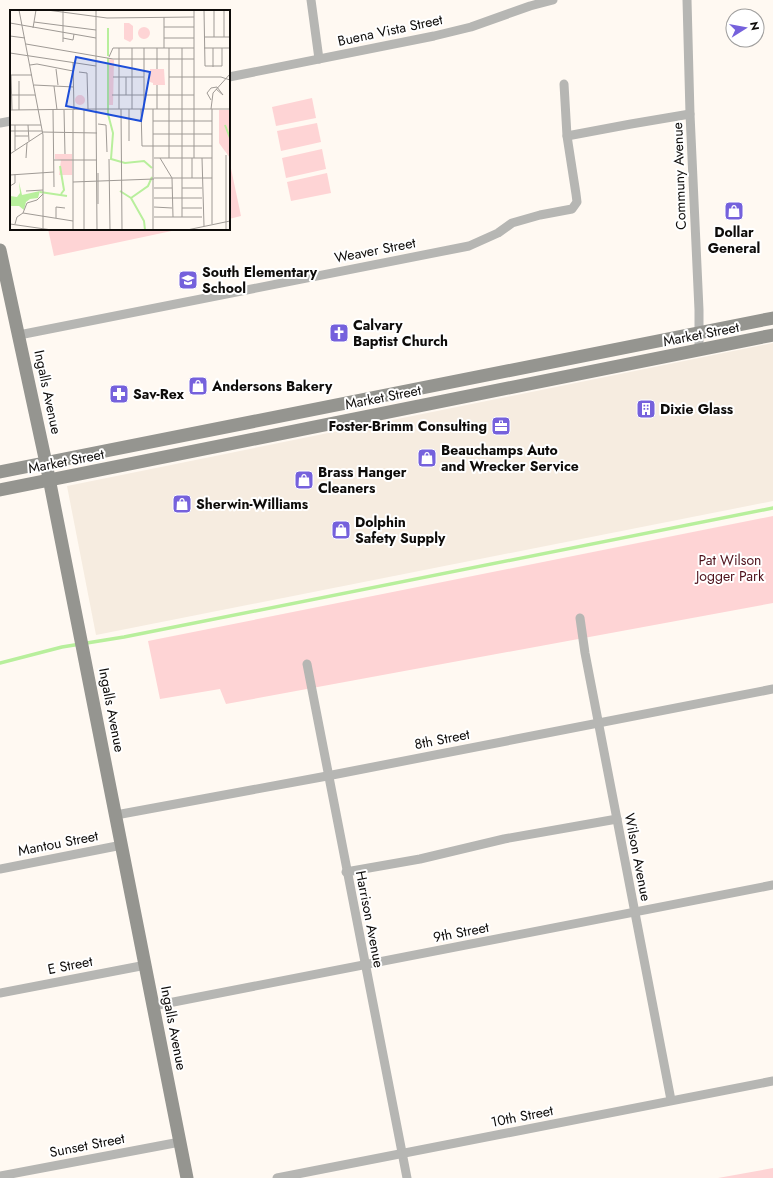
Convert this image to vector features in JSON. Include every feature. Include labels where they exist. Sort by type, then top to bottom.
[{"type":"main road","name":"Ingalls Avenue","points":[[0,250],[2,271],[19,335],[50,480],[187,1178]]},
{"type":"main road","name":"Market Street","points":[[0,472],[773,318]]},
{"type":"main road","name":"Market Street","points":[[0,490],[773,336]]},
{"type":"street","points":[[311,0],[319,59]]},
{"type":"street","name":"Buena Vista Street","points":[[230,77],[471,27],[530,6],[553,0]]},
{"type":"street","name":"Communy Avenue","points":[[687,0],[699,333],[698,350]]},
{"type":"street","points":[[564,84],[567,136],[690,114]]},
{"type":"street","points":[[0,123],[10,121]]},
{"type":"street","name":"Weaver Street","points":[[19,335],[469,246],[498,233],[512,223],[540,215],[572,209],[577,202],[567,136]]},
{"type":"street","name":"Wilson Avenue","points":[[580,618],[585,653],[671,1100]]},
{"type":"street","name":"Harrison Avenue","points":[[307,664],[327,776],[407,1178]]},
{"type":"street","name":"8th Street","points":[[116,815],[327,776],[773,689]]},
{"type":"street","points":[[346,872],[420,858],[511,838],[617,819]]},
{"type":"street","name":"Mantou Street","points":[[0,869],[122,845]]},
{"type":"street","name":"9th Street","points":[[153,1006],[773,885]]},
{"type":"street","name":"E Street","points":[[0,993],[146,965]]},
{"type":"street","name":"10th Street","points":[[277,1178],[773,1081]]},
{"type":"street","name":"Sunset Street","points":[[0,1176],[180,1142]]},
{"type":"shaded area","points":[[773,343],[773,501],[96,635],[67,486]]},
{"type":"green space","points":[[312,98],[316,118],[276,126],[272,107]]},
{"type":"green space","points":[[317,123],[321,142],[281,151],[277,131]]},
{"type":"green space","points":[[322,149],[326,169],[286,178],[282,158]]},
{"type":"green space","points":[[230,164],[241,216],[230,219]]},
{"type":"green space","points":[[327,173],[331,193],[291,201],[287,182]]},
{"type":"green space","points":[[48,230],[176,230],[54,256]]},
{"type":"green space","name":"Pat Wilson Jogger Park","points":[[773,516],[773,603],[226,704],[220,689],[160,699],[148,641]]},
{"type":"green space","points":[[773,1168],[773,1178],[718,1178]]},
{"type":"waterway","points":[[0,663],[62,647],[124,637],[773,508]]},
{"type":"place","name":"Dollar General","points":[[734,211]]},
{"type":"place","name":"South Elementary School","points":[[188,280]]},
{"type":"place","name":"Calvary Baptist Church","points":[[339,333]]},
{"type":"place","name":"Andersons Bakery","points":[[198,386]]},
{"type":"place","name":"Sav-Rex","points":[[119,394]]},
{"type":"place","name":"Dixie Glass","points":[[646,409]]},
{"type":"place","name":"Foster-Brimm Consulting","points":[[501,426]]},
{"type":"place","name":"Beauchamps Auto and Wrecker Service","points":[[427,458]]},
{"type":"place","name":"Brass Hanger Cleaners","points":[[304,480]]},
{"type":"place","name":"Sherwin-Williams","points":[[182,504]]},
{"type":"place","name":"Dolphin Safety Supply","points":[[341,530]]}]
